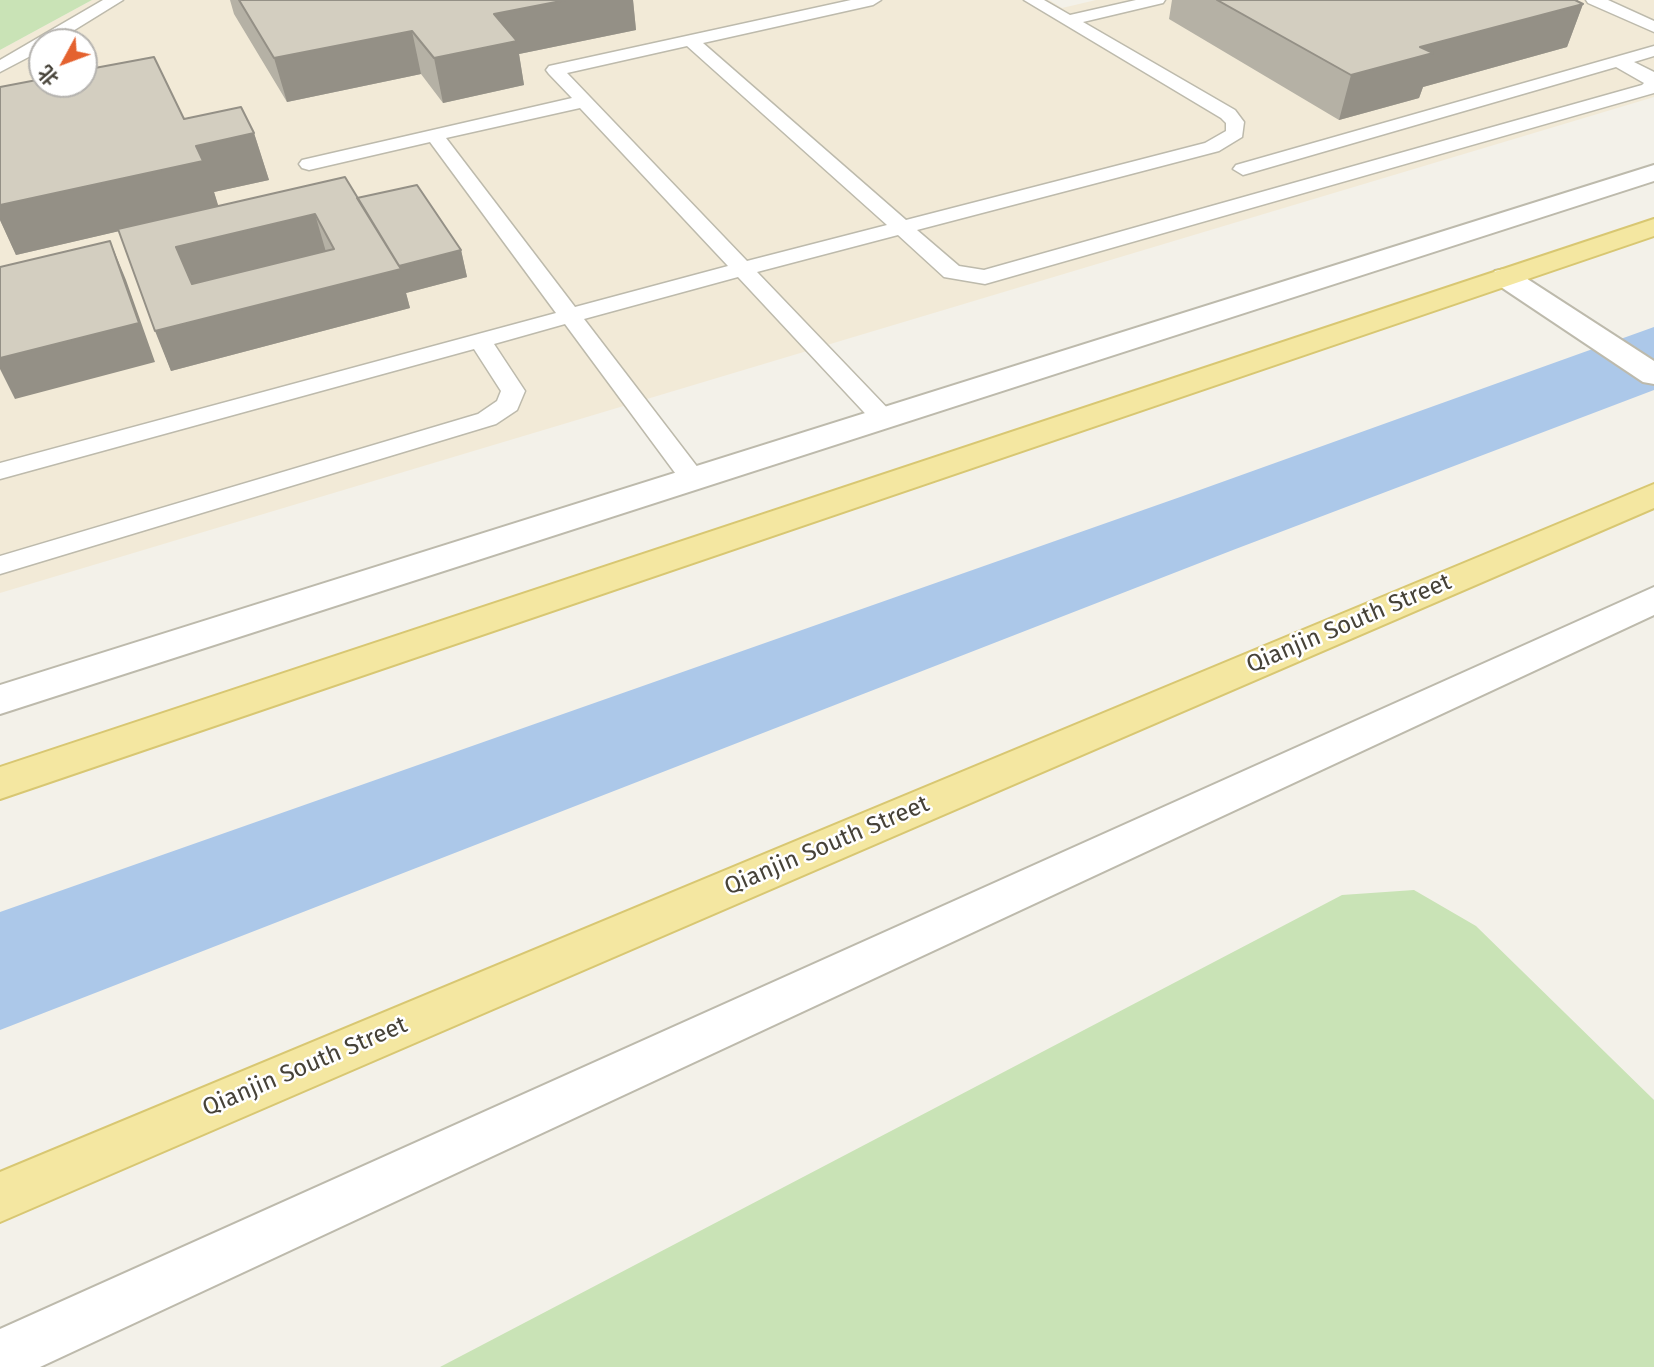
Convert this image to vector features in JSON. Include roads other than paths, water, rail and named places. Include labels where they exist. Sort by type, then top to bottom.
[{"type":"main road","points":[[0,783],[1654,227]]},
{"type":"main road","name":"Qianjin South Street","points":[[0,1197],[1654,495]]},
{"type":"street","points":[[0,701],[1654,173]]},
{"type":"street","points":[[1505,277],[1654,375]]},
{"type":"street","points":[[0,1357],[1654,600]]},
{"type":"lane","points":[[67,28],[115,0]]},
{"type":"lane","points":[[873,0],[555,70],[884,419]]},
{"type":"lane","points":[[0,471],[743,269],[1212,147],[1235,133],[1235,122],[1228,114],[1032,0]]},
{"type":"lane","points":[[1068,21],[1157,0]]},
{"type":"lane","points":[[1594,0],[1654,27]]},
{"type":"lane","points":[[691,40],[952,272],[985,277],[1648,89],[1653,83],[1647,75],[1617,61]]},
{"type":"lane","points":[[0,67],[28,51]]},
{"type":"lane","points":[[1243,169],[1654,51]]},
{"type":"lane","points":[[309,164],[585,101]]},
{"type":"lane","points":[[435,135],[693,479]]},
{"type":"lane","points":[[1212,147],[1280,193]]},
{"type":"lane","points":[[0,565],[487,419],[508,405],[513,391],[480,340]]},
{"type":"water","points":[[1654,327],[1654,390],[1233,550],[0,1030],[0,912],[1183,496]]}]
